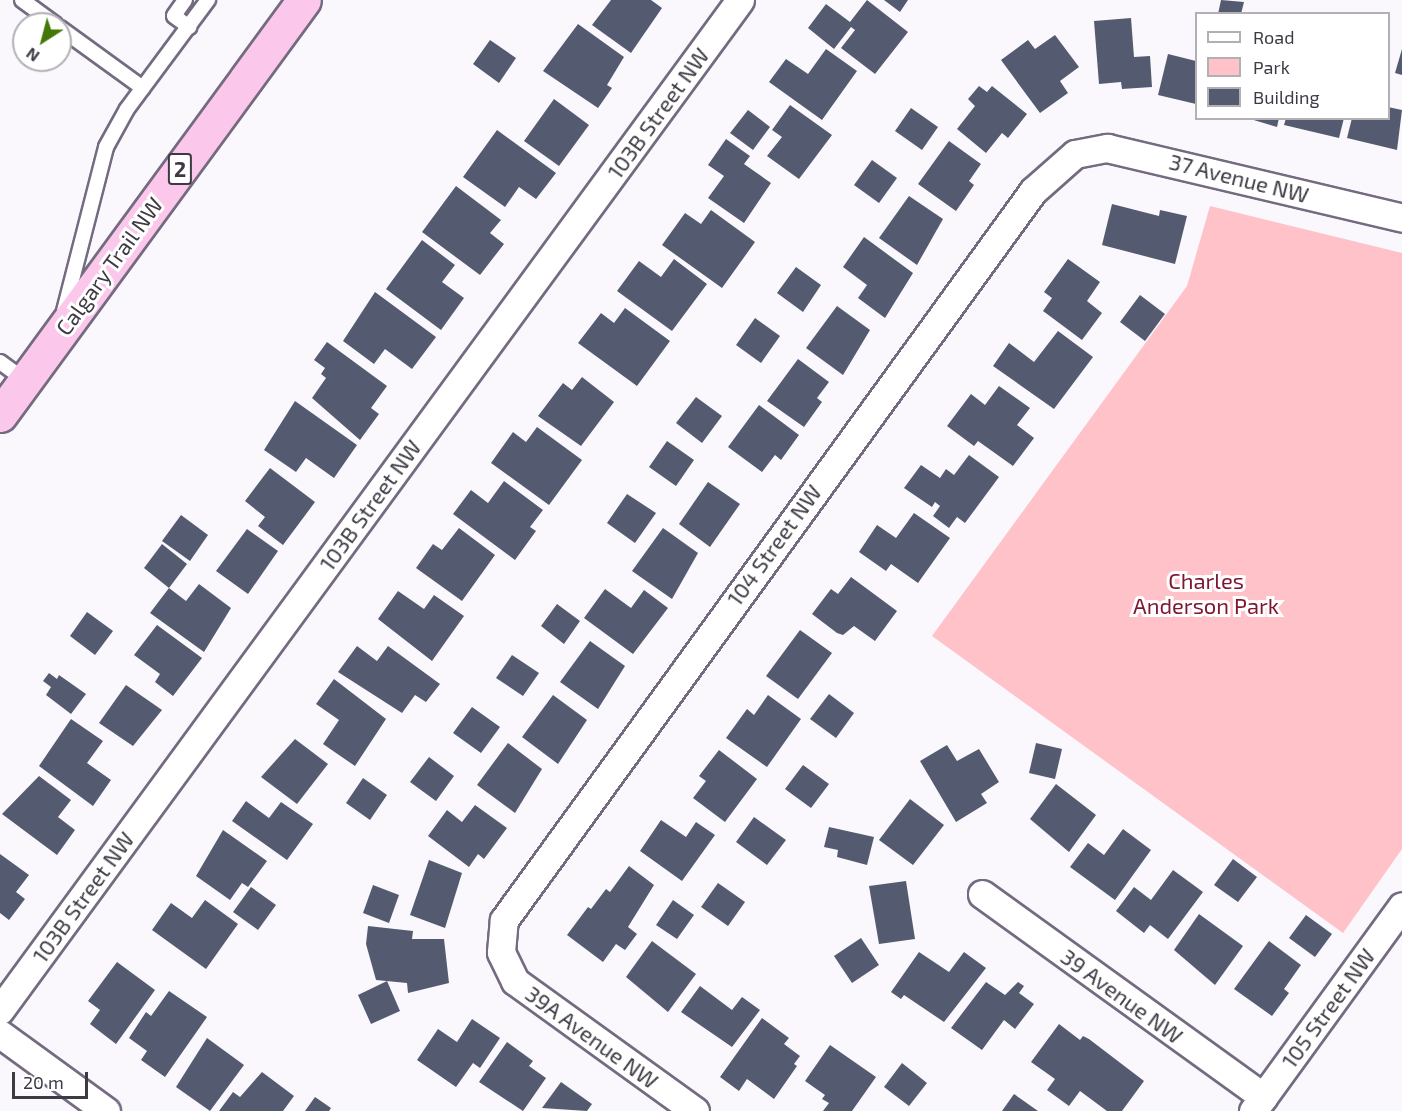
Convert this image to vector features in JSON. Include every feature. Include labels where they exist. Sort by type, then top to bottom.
[{"type":"highway","name":"Calgary Trail NW","points":[[9,396],[56,339],[304,0]]},
{"type":"street","name":"103B Street NW","points":[[0,1010],[740,0]]},
{"type":"street","name":"37 Avenue NW","points":[[1075,154],[1091,149],[1123,150],[1402,219]]},
{"type":"street","name":"104 Street NW","points":[[501,952],[504,920],[512,905],[1033,190],[1075,154]]},
{"type":"street","name":"39 Avenue NW","points":[[982,894],[1258,1104]]},
{"type":"street","name":"105 Street NW","points":[[1258,1104],[1402,906]]},
{"type":"street","name":"39A Avenue NW","points":[[501,952],[515,981],[528,992],[695,1111]]},
{"type":"street","points":[[0,1034],[106,1111]]},
{"type":"lane","points":[[22,0],[38,12]]},
{"type":"lane","points":[[185,0],[174,16],[189,27]]},
{"type":"lane","points":[[56,339],[98,165],[116,128],[208,0]]},
{"type":"lane","points":[[72,37],[143,88]]},
{"type":"lane","points":[[0,362],[9,396]]},
{"type":"green space","name":"Charles Anderson Park","points":[[1210,206],[1402,253],[1402,849],[1343,933],[932,636],[1187,286]]},
{"type":"building","points":[[611,0],[651,0],[662,8],[631,53],[592,25]]},
{"type":"building","points":[[867,0],[908,32],[875,74],[841,48],[855,30],[851,27],[834,49],[808,28],[826,4],[850,22]]},
{"type":"building","points":[[884,0],[908,0],[900,12]]},
{"type":"building","points":[[1221,0],[1244,2],[1242,12],[1218,12]]},
{"type":"building","points":[[1131,18],[1134,57],[1150,56],[1152,87],[1122,89],[1121,82],[1099,84],[1094,21]]},
{"type":"building","points":[[578,24],[624,57],[607,85],[612,88],[598,108],[543,71]]},
{"type":"building","points":[[1055,35],[1079,67],[1060,81],[1068,93],[1040,113],[1001,60],[1028,40],[1035,49]]},
{"type":"building","points":[[490,40],[516,58],[499,83],[473,64]]},
{"type":"building","points":[[826,49],[857,71],[822,120],[769,82],[786,59],[808,74]]},
{"type":"building","points":[[1402,49],[1402,75],[1395,73]]},
{"type":"building","points":[[1168,54],[1195,61],[1195,104],[1158,95]]},
{"type":"building","points":[[979,86],[987,92],[992,86],[1027,114],[1008,138],[1002,133],[986,153],[957,129],[975,106],[968,99]]},
{"type":"building","points":[[554,99],[589,125],[559,166],[524,141]]},
{"type":"building","points":[[790,105],[832,135],[799,179],[767,156],[782,137],[772,130]]},
{"type":"building","points":[[1390,107],[1402,110],[1397,150],[1347,138],[1352,120],[1390,120]]},
{"type":"building","points":[[911,108],[938,127],[922,150],[895,131]]},
{"type":"building","points":[[748,110],[770,127],[753,150],[730,133]]},
{"type":"building","points":[[1254,120],[1279,120],[1277,127]]},
{"type":"building","points":[[1285,120],[1344,120],[1339,138],[1284,125]]},
{"type":"building","points":[[497,130],[556,173],[536,199],[519,187],[505,207],[463,177]]},
{"type":"building","points":[[726,139],[750,156],[744,164],[771,183],[744,223],[708,198],[724,176],[708,165]]},
{"type":"building","points":[[949,141],[981,164],[969,181],[974,185],[956,211],[918,184]]},
{"type":"building","points":[[872,160],[897,178],[879,203],[854,185]]},
{"type":"building","points":[[456,186],[501,220],[490,233],[504,244],[480,275],[422,232]]},
{"type":"building","points":[[909,196],[943,219],[917,265],[879,238]]},
{"type":"building","points":[[1112,204],[1159,216],[1160,210],[1187,216],[1175,264],[1102,245]]},
{"type":"building","points":[[711,210],[755,242],[722,288],[662,245],[685,213],[701,224]]},
{"type":"building","points":[[864,237],[913,273],[885,318],[858,298],[867,285],[843,267]]},
{"type":"building","points":[[422,240],[455,265],[442,282],[464,298],[441,330],[386,289]]},
{"type":"building","points":[[674,259],[707,284],[672,331],[617,291],[639,261],[661,277]]},
{"type":"building","points":[[1068,259],[1100,282],[1087,301],[1102,313],[1082,340],[1043,311],[1052,298],[1044,292]]},
{"type":"building","points":[[796,267],[821,285],[803,312],[777,293]]},
{"type":"building","points":[[375,292],[436,337],[412,369],[385,349],[374,364],[343,341]]},
{"type":"building","points":[[1140,295],[1165,314],[1145,341],[1120,322]]},
{"type":"building","points":[[837,306],[870,330],[843,375],[806,348]]},
{"type":"building","points":[[625,308],[670,341],[637,386],[578,343],[601,313],[614,323]]},
{"type":"building","points":[[755,318],[780,336],[761,363],[736,345]]},
{"type":"building","points":[[1058,331],[1093,357],[1054,409],[993,366],[1009,343],[1034,362]]},
{"type":"building","points":[[327,342],[387,386],[371,408],[379,414],[360,440],[312,398],[326,378],[321,374],[325,368],[314,360]]},
{"type":"building","points":[[798,359],[829,382],[817,398],[822,402],[804,427],[767,401]]},
{"type":"building","points":[[582,377],[614,402],[581,446],[538,416],[563,383],[572,390]]},
{"type":"building","points":[[999,386],[1030,408],[1017,425],[1034,438],[1013,466],[978,441],[974,446],[947,426],[971,394],[985,405]]},
{"type":"building","points":[[696,397],[722,416],[702,443],[676,423]]},
{"type":"building","points":[[295,401],[357,445],[334,478],[306,458],[296,472],[264,450]]},
{"type":"building","points":[[759,405],[799,435],[781,460],[775,455],[762,472],[728,447]]},
{"type":"building","points":[[537,427],[582,460],[549,505],[491,463],[513,432],[526,442]]},
{"type":"building","points":[[667,441],[694,460],[676,486],[649,467]]},
{"type":"building","points":[[969,455],[999,477],[965,523],[957,517],[949,528],[933,516],[940,506],[935,502],[932,507],[904,488],[921,465],[940,478],[946,469],[954,475]]},
{"type":"building","points":[[270,468],[315,502],[283,545],[258,526],[265,517],[245,501]]},
{"type":"building","points":[[504,481],[543,510],[530,527],[536,531],[515,560],[453,514],[471,490],[488,503]]},
{"type":"building","points":[[708,482],[740,504],[710,547],[679,524]]},
{"type":"building","points":[[627,494],[656,513],[635,543],[607,523]]},
{"type":"building","points":[[914,513],[950,538],[918,583],[891,564],[886,571],[859,552],[877,525],[896,538]]},
{"type":"building","points":[[181,515],[208,535],[190,561],[162,541]]},
{"type":"building","points":[[459,528],[495,555],[462,601],[416,568],[433,544],[442,550]]},
{"type":"building","points":[[663,528],[698,553],[672,599],[632,571]]},
{"type":"building","points":[[247,529],[278,551],[248,594],[216,571]]},
{"type":"building","points":[[162,544],[187,564],[169,588],[144,568]]},
{"type":"building","points":[[851,577],[897,611],[875,641],[854,626],[843,635],[837,633],[812,614],[831,589],[838,594]]},
{"type":"building","points":[[199,584],[231,608],[204,652],[150,613],[169,588],[186,601]]},
{"type":"building","points":[[605,589],[631,608],[644,590],[668,608],[633,654],[584,618]]},
{"type":"building","points":[[398,591],[424,609],[434,595],[464,616],[432,661],[378,619]]},
{"type":"building","points":[[557,604],[580,621],[564,644],[541,626]]},
{"type":"building","points":[[87,612],[113,631],[95,655],[70,636]]},
{"type":"building","points":[[157,625],[202,658],[173,696],[155,682],[160,674],[134,655]]},
{"type":"building","points":[[800,630],[832,653],[798,699],[766,676]]},
{"type":"building","points":[[590,641],[625,666],[598,709],[560,682]]},
{"type":"building","points":[[357,646],[377,661],[388,646],[440,684],[426,702],[415,695],[402,713],[338,672]]},
{"type":"building","points":[[512,655],[539,673],[523,696],[496,678]]},
{"type":"building","points":[[49,673],[57,679],[59,675],[86,694],[71,714],[46,695],[51,687],[43,681]]},
{"type":"building","points":[[334,679],[386,719],[355,766],[323,744],[339,720],[316,704]]},
{"type":"building","points":[[126,685],[162,710],[133,746],[99,723]]},
{"type":"building","points":[[829,694],[854,713],[836,738],[810,719]]},
{"type":"building","points":[[553,695],[587,720],[558,764],[522,737]]},
{"type":"building","points":[[768,695],[801,719],[767,767],[726,738],[747,709],[754,715]]},
{"type":"building","points":[[472,707],[500,727],[481,753],[453,733]]},
{"type":"building","points":[[71,719],[103,741],[87,763],[111,780],[93,806],[39,766]]},
{"type":"building","points":[[295,739],[328,764],[297,804],[261,777]]},
{"type":"building","points":[[508,743],[542,769],[515,813],[477,785]]},
{"type":"building","points":[[1036,743],[1062,749],[1055,779],[1029,773]]},
{"type":"building","points":[[947,745],[957,761],[979,749],[999,782],[981,794],[987,803],[956,822],[920,761]]},
{"type":"building","points":[[719,750],[757,779],[725,822],[693,798],[706,781],[699,776]]},
{"type":"building","points":[[429,757],[454,776],[436,801],[410,782]]},
{"type":"building","points":[[803,765],[829,784],[811,808],[785,789]]},
{"type":"building","points":[[39,776],[71,800],[58,817],[75,830],[57,855],[2,814]]},
{"type":"building","points":[[363,778],[387,795],[370,820],[346,803]]},
{"type":"building","points":[[1056,784],[1096,815],[1069,852],[1030,819]]},
{"type":"building","points":[[910,799],[944,825],[913,865],[879,840]]},
{"type":"building","points":[[246,801],[269,818],[281,802],[313,824],[287,860],[232,821]]},
{"type":"building","points":[[475,805],[507,828],[484,859],[478,854],[469,867],[428,836],[447,810],[462,822]]},
{"type":"building","points":[[754,817],[786,840],[767,865],[736,842]]},
{"type":"building","points":[[661,820],[686,837],[696,822],[715,835],[682,881],[640,851]]},
{"type":"building","points":[[829,827],[874,837],[867,865],[837,857],[838,850],[824,847]]},
{"type":"building","points":[[1123,829],[1151,850],[1115,900],[1070,867],[1088,843],[1104,855]]},
{"type":"building","points":[[223,830],[267,861],[248,887],[242,883],[230,900],[196,876]]},
{"type":"building","points":[[0,854],[29,875],[16,892],[25,899],[9,920],[0,913]]},
{"type":"building","points":[[1233,859],[1257,877],[1238,902],[1214,885]]},
{"type":"building","points":[[429,860],[462,873],[445,928],[410,915]]},
{"type":"building","points":[[629,866],[654,885],[628,927],[637,934],[625,950],[616,944],[603,962],[567,935],[588,907],[591,909],[606,889],[610,892]]},
{"type":"building","points":[[1173,870],[1203,892],[1168,939],[1150,925],[1144,933],[1116,911],[1134,887],[1151,900]]},
{"type":"building","points":[[906,881],[915,939],[879,944],[869,886]]},
{"type":"building","points":[[718,883],[745,902],[728,926],[701,907]]},
{"type":"building","points":[[373,885],[399,895],[389,923],[363,913]]},
{"type":"building","points":[[251,887],[276,905],[258,930],[233,912]]},
{"type":"building","points":[[205,900],[238,924],[206,969],[152,930],[171,903],[192,918]]},
{"type":"building","points":[[673,900],[694,915],[677,939],[656,925]]},
{"type":"building","points":[[1199,914],[1243,946],[1215,985],[1174,950]]},
{"type":"building","points":[[1306,915],[1332,934],[1315,957],[1289,938]]},
{"type":"building","points":[[368,926],[413,931],[412,939],[444,939],[449,983],[408,993],[407,983],[376,980],[366,944]]},
{"type":"building","points":[[861,938],[879,965],[852,983],[834,956]]},
{"type":"building","points":[[652,941],[696,974],[668,1012],[626,977]]},
{"type":"building","points":[[1269,941],[1301,965],[1284,989],[1289,993],[1272,1016],[1234,989]]},
{"type":"building","points":[[919,952],[949,972],[964,952],[986,968],[944,1022],[904,995],[901,999],[891,992]]},
{"type":"building","points":[[117,962],[155,990],[116,1044],[90,1024],[100,1010],[88,1001]]},
{"type":"building","points":[[387,981],[400,1011],[371,1024],[358,995]]},
{"type":"building","points":[[986,982],[1005,995],[1018,982],[1024,986],[1019,993],[1034,1004],[1015,1029],[1004,1020],[982,1050],[951,1028]]},
{"type":"building","points":[[700,986],[732,1010],[742,997],[760,1010],[732,1047],[681,1012]]},
{"type":"building","points":[[169,991],[207,1017],[165,1077],[141,1060],[147,1051],[129,1038],[146,1012],[151,1016]]},
{"type":"building","points":[[762,1018],[789,1038],[784,1044],[800,1056],[794,1064],[797,1066],[774,1099],[747,1079],[739,1091],[720,1077]]},
{"type":"building","points":[[472,1019],[500,1038],[480,1068],[473,1063],[456,1087],[417,1060],[438,1029],[457,1042]]},
{"type":"building","points":[[1059,1024],[1080,1040],[1083,1036],[1089,1039],[1144,1081],[1122,1111],[1107,1111],[1080,1091],[1069,1106],[1047,1090],[1055,1079],[1031,1062]]},
{"type":"building","points":[[207,1038],[244,1065],[210,1111],[176,1087]]},
{"type":"building","points":[[507,1042],[533,1061],[529,1066],[546,1078],[523,1111],[479,1082]]},
{"type":"building","points":[[830,1045],[876,1077],[852,1111],[823,1111],[829,1103],[822,1099],[825,1095],[805,1081]]},
{"type":"building","points":[[902,1063],[927,1083],[909,1106],[884,1087]]},
{"type":"building","points":[[262,1072],[294,1096],[283,1111],[219,1111],[233,1092],[240,1097]]},
{"type":"building","points":[[561,1082],[592,1104],[587,1111],[542,1108]]},
{"type":"building","points":[[1014,1094],[1038,1111],[1002,1111]]},
{"type":"building","points":[[315,1097],[331,1108],[329,1111],[305,1111]]}]
